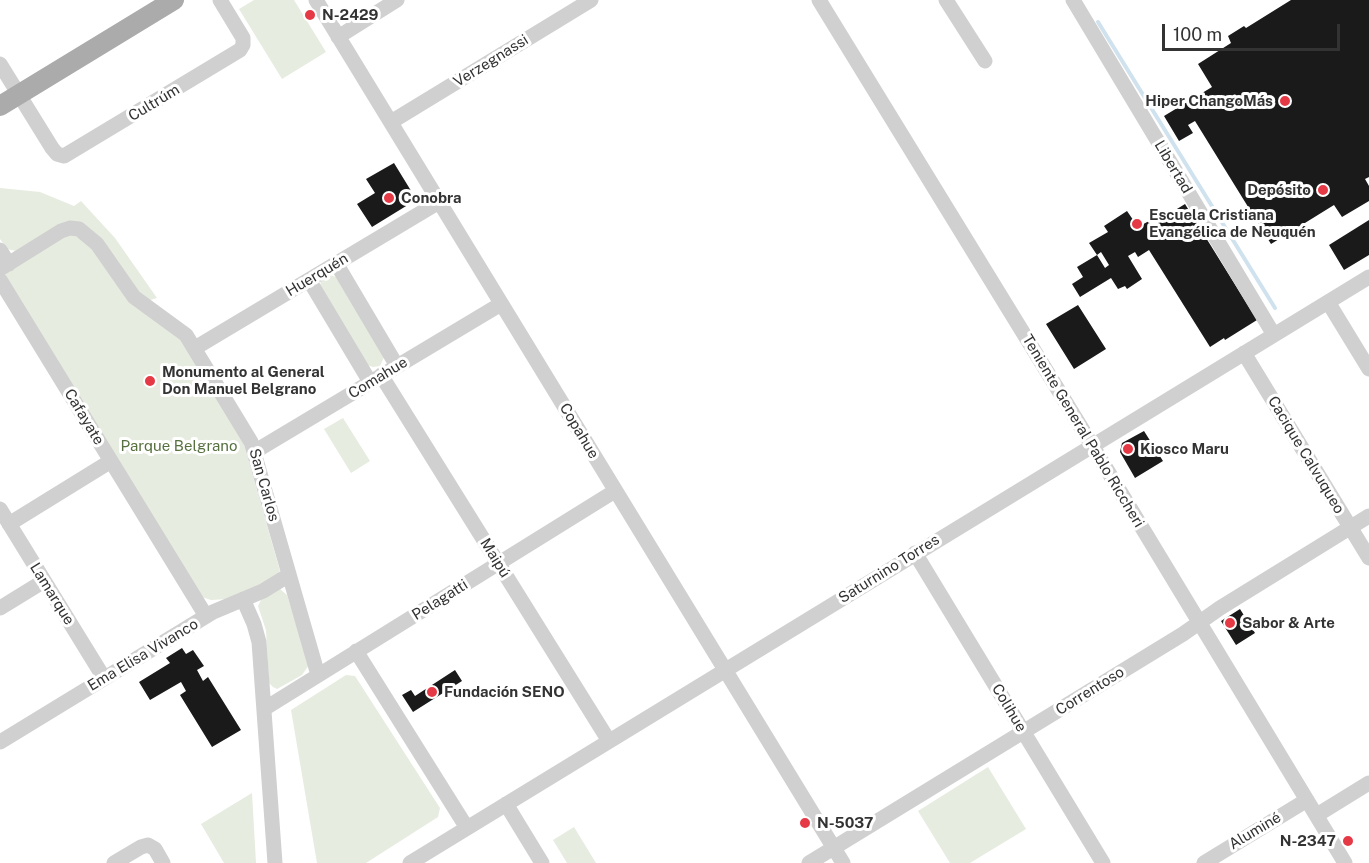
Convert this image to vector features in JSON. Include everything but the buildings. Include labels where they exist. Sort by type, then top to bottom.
[{"type":"main road","points":[[0,106],[162,3]]},
{"type":"street","name":"Cultrúm","points":[[19,94],[52,148],[61,156],[71,153],[240,50],[243,45],[242,34],[220,0]]},
{"type":"street","name":"Copahue","points":[[316,0],[843,863]]},
{"type":"street","points":[[338,36],[397,0]]},
{"type":"street","name":"Teniente General Pablo Riccheri","points":[[819,0],[1346,863]]},
{"type":"street","points":[[946,0],[985,61]]},
{"type":"street","name":"Libertad","points":[[1073,0],[1274,335]]},
{"type":"street","name":"Verzegnassi","points":[[391,123],[582,2]]},
{"type":"street","points":[[0,64],[19,94]]},
{"type":"street","name":"Huerquén","points":[[195,348],[439,201]]},
{"type":"street","name":"San Carlos","points":[[4,266],[62,231],[75,228],[88,235],[97,244],[135,297],[183,331],[246,431],[318,675]]},
{"type":"street","points":[[0,250],[4,266]]},
{"type":"street","points":[[336,264],[398,366]]},
{"type":"street","name":"Saturnino Torres","points":[[410,863],[1369,277]]},
{"type":"street","name":"Cafayate","points":[[0,280],[206,616]]},
{"type":"street","name":"Maipú","points":[[309,280],[498,563],[609,741]]},
{"type":"street","points":[[1328,302],[1369,369]]},
{"type":"street","name":"Comahue","points":[[254,452],[501,304]]},
{"type":"street","name":"Cacique Calvuqueo","points":[[1244,353],[1369,558]]},
{"type":"street","points":[[9,524],[111,461]]},
{"type":"street","name":"Pelagatti","points":[[264,709],[615,490]]},
{"type":"street","name":"Lamarque","points":[[0,509],[104,678]]},
{"type":"street","name":"Correntoso","points":[[809,863],[1369,516]]},
{"type":"street","name":"Colihue","points":[[915,553],[1103,863]]},
{"type":"street","name":"Ema Elisa Vivanco","points":[[0,742],[206,616],[224,606],[263,591],[290,575]]},
{"type":"street","points":[[0,608],[44,581]]},
{"type":"street","points":[[243,599],[258,636],[275,863]]},
{"type":"street","points":[[356,651],[467,828]]},
{"type":"street","points":[[1317,815],[1369,783]]},
{"type":"street","name":"Aluminé","points":[[1204,863],[1307,800]]},
{"type":"street","points":[[506,804],[542,863]]},
{"type":"street","points":[[114,863],[141,846],[148,845],[155,849],[163,863]]},
{"type":"green space","points":[[254,0],[294,0],[326,52],[282,79],[239,9]]},
{"type":"green space","points":[[0,188],[40,192],[74,206],[81,201],[115,238],[157,298],[150,300],[144,298],[85,226],[16,251],[7,249],[0,239]]},
{"type":"green space","name":"Parque Belgrano","points":[[77,234],[176,331],[240,431],[280,571],[245,593],[228,599],[211,600],[202,597],[5,276],[6,273],[65,235]]},
{"type":"green space","points":[[330,275],[336,277],[384,357],[380,366],[367,365],[320,287],[321,280]]},
{"type":"green space","points":[[343,418],[370,461],[351,473],[324,429]]},
{"type":"green space","points":[[280,589],[287,595],[309,665],[302,675],[277,689],[269,683],[266,630],[258,606],[261,600]]},
{"type":"green space","points":[[346,675],[355,676],[440,808],[438,817],[366,863],[317,863],[291,710]]},
{"type":"green space","points":[[988,767],[1026,829],[970,863],[950,863],[918,811]]},
{"type":"green space","points":[[252,793],[256,863],[224,863],[201,824]]},
{"type":"green space","points":[[574,827],[596,863],[567,863],[553,840]]},
{"type":"waterway","points":[[1098,22],[1275,308]]},
{"type":"place","name":"N-2429","points":[[310,15]]},
{"type":"place","name":"Hiper ChangoMás","points":[[1285,101]]},
{"type":"place","name":"Depósito","points":[[1323,190]]},
{"type":"place","name":"Conobra","points":[[389,198]]},
{"type":"place","name":"Escuela Cristiana Evangélica de Neuquén","points":[[1137,224]]},
{"type":"place","name":"Monumento al General Don Manuel Belgrano","points":[[150,381]]},
{"type":"place","name":"Kiosco Maru","points":[[1128,449]]},
{"type":"place","name":"Sabor & Arte","points":[[1230,623]]},
{"type":"place","name":"Fundación SENO","points":[[432,692]]},
{"type":"place","name":"N-5037","points":[[805,823]]},
{"type":"place","name":"N-2347","points":[[1348,841]]}]
